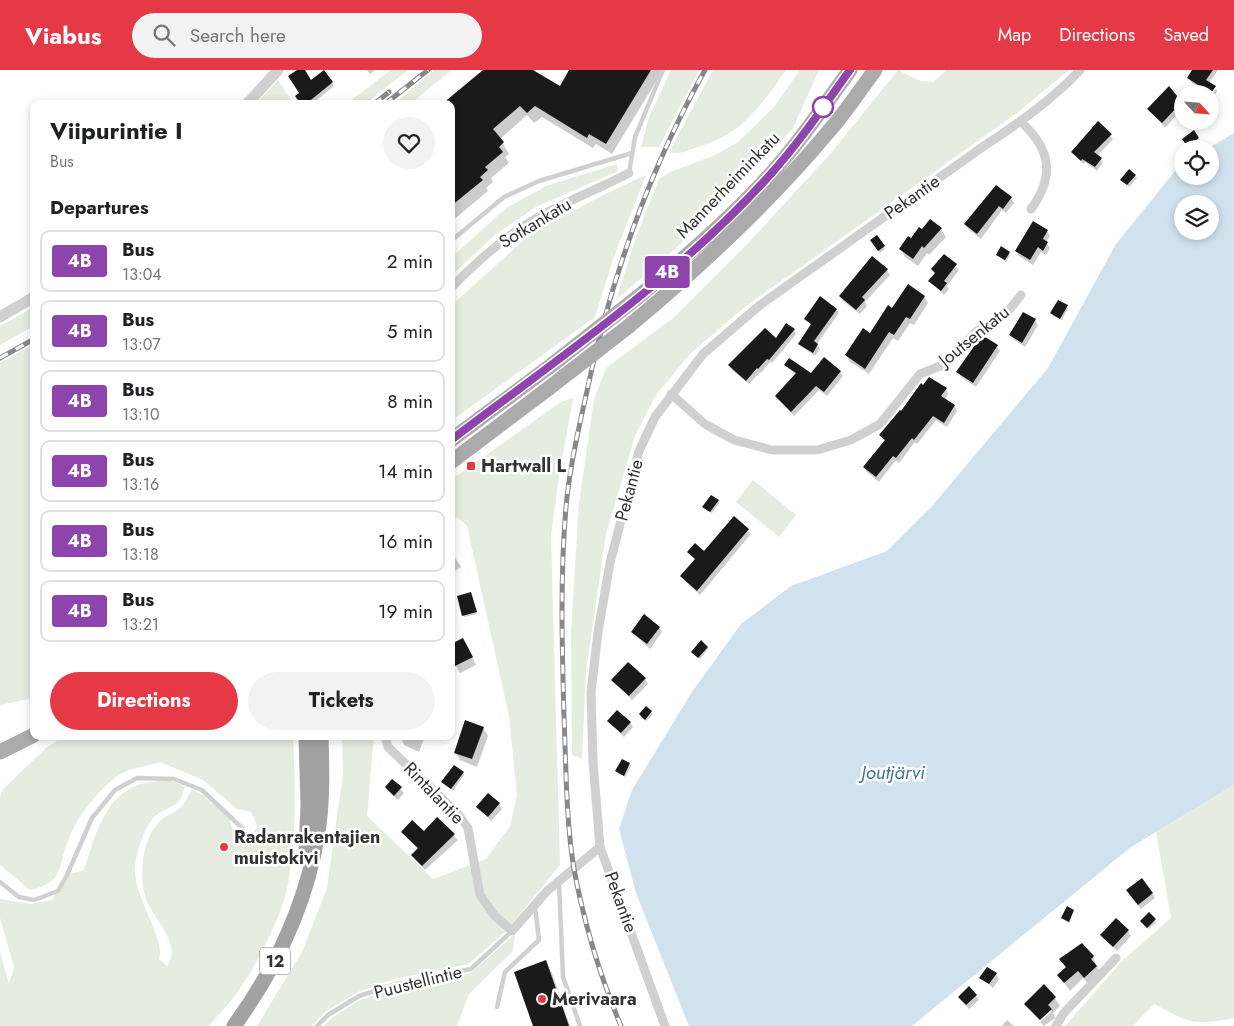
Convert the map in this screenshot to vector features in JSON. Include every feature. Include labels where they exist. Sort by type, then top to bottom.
[{"type":"highway","name":"12","points":[[304,888],[308,804],[306,740]]},
{"type":"highway","name":"12","points":[[234,1026],[272,968],[292,924],[304,888],[318,831],[322,787],[321,740]]},
{"type":"main road","name":"Mannerheiminkatu","points":[[455,437],[553,364],[638,297],[726,219],[769,176],[850,70]]},
{"type":"main road","name":"Mannerheiminkatu","points":[[455,459],[629,326],[696,269],[781,186],[830,130],[875,70]]},
{"type":"main road","points":[[0,752],[30,737]]},
{"type":"street","points":[[251,100],[278,70]]},
{"type":"street","name":"Pekantie","points":[[665,1026],[600,847],[593,762],[591,692],[598,632],[610,563],[639,451],[655,417],[703,354],[760,306],[1020,122],[1064,88],[1080,70]]},
{"type":"street","points":[[1020,122],[1040,142],[1045,151],[1046,177],[1042,194],[1030,209]]},
{"type":"street","name":"Sotkankatu","points":[[455,284],[475,263],[502,241],[536,218],[629,173]]},
{"type":"street","name":"Joutsenkatu","points":[[671,394],[705,424],[734,440],[772,450],[816,450],[843,443],[880,424],[920,374],[945,364],[977,331],[1006,314],[1021,295]]},
{"type":"street","points":[[0,317],[30,299]]},
{"type":"street","name":"Rintalantie","points":[[386,740],[388,747],[458,814],[468,828],[480,895],[495,916],[512,932]]},
{"type":"street","name":"Puustellintie","points":[[512,932],[559,880],[600,847]]},
{"type":"street","points":[[1056,1026],[1063,1014],[1116,958]]},
{"type":"lane","points":[[629,173],[635,137],[663,70]]},
{"type":"lane","points":[[455,238],[504,197],[538,181],[632,153]]},
{"type":"lane","points":[[0,882],[19,897],[34,900],[58,891],[68,875],[92,818],[115,790],[137,778],[174,779],[202,790],[242,828]]},
{"type":"lane","points":[[559,880],[563,976],[580,1026]]},
{"type":"lane","points":[[497,1007],[505,972],[540,940],[534,906]]},
{"type":"lane","name":"Puustellintie","points":[[317,1026],[328,1015],[359,996],[396,984],[471,969],[512,932]]},
{"type":"shaded area","points":[[391,70],[408,70],[370,100],[351,100]]},
{"type":"shaded area","points":[[434,70],[452,70],[415,100],[399,100]]},
{"type":"shaded area","points":[[671,70],[699,70],[659,147],[641,147],[649,117]]},
{"type":"shaded area","points":[[713,70],[786,70],[758,108],[738,127],[712,142],[682,152],[669,152]]},
{"type":"shaded area","points":[[800,70],[819,70],[793,128],[768,156],[674,250],[616,300],[636,237],[659,179],[668,173],[715,155],[738,142],[774,107]]},
{"type":"shaded area","points":[[898,70],[921,81],[933,82],[947,70],[1069,70],[1017,113],[746,306],[691,353],[656,395],[635,436],[606,534],[586,671],[582,759],[572,755],[571,632],[579,503],[594,399],[606,368],[672,319],[750,241],[831,153]]},
{"type":"shaded area","points":[[278,80],[291,100],[260,100]]},
{"type":"shaded area","points":[[617,164],[618,171],[536,207],[495,235],[455,272],[455,254],[506,208],[546,186]]},
{"type":"shaded area","points":[[646,175],[613,259],[595,317],[455,418],[455,302],[528,236],[601,196]]},
{"type":"shaded area","points":[[30,309],[30,328],[0,345],[0,326]]},
{"type":"shaded area","points":[[30,346],[30,699],[0,705],[0,363]]},
{"type":"shaded area","points":[[573,398],[551,535],[560,865],[506,931],[468,964],[394,979],[358,992],[326,1011],[312,1026],[257,1026],[302,952],[327,888],[343,774],[342,740],[374,740],[367,816],[433,879],[486,859],[510,826],[517,795],[509,716],[467,526],[457,517],[455,518],[455,477],[561,402]]},
{"type":"shaded area","points":[[753,480],[796,515],[779,537],[736,502]]},
{"type":"shaded area","points":[[59,740],[293,740],[295,792],[293,848],[288,884],[281,910],[268,940],[245,981],[209,1026],[0,1026],[0,951],[9,984],[14,967],[0,918],[0,899],[31,904],[52,900],[67,875],[84,870],[99,827],[114,802],[124,792],[137,785],[161,781],[173,782],[185,787],[179,801],[156,815],[149,823],[141,842],[135,868],[139,892],[158,941],[159,959],[167,966],[171,957],[169,939],[148,904],[143,887],[143,857],[153,829],[161,820],[181,807],[192,790],[203,795],[212,804],[214,803],[230,819],[233,831],[242,837],[251,839],[257,825],[251,812],[237,809],[203,780],[160,762],[137,768],[116,777],[95,797],[71,833],[55,878],[41,887],[30,890],[0,865],[0,797],[3,789],[46,748]]},
{"type":"shaded area","points":[[1234,785],[1234,1018],[1209,1022],[1192,1021],[1154,1004],[1133,1026],[1065,1026],[1123,960],[1171,918],[1156,832]]},
{"type":"shaded area","points":[[515,934],[513,951],[469,994],[457,1026],[324,1026],[332,1018],[360,1000],[397,988],[471,973]]},
{"type":"water","name":"Joutjärvi","points":[[1234,133],[1234,785],[1131,847],[912,1026],[689,1026],[636,893],[619,829],[632,790],[692,692],[741,624],[791,586],[887,551],[933,505],[1048,368],[1116,244],[1174,172],[1174,185],[1219,185],[1219,142]]},
{"type":"building","points":[[297,70],[305,70],[311,80],[324,70],[333,82],[311,100],[298,100],[295,96],[299,93],[288,76]]},
{"type":"building","points":[[483,70],[533,70],[560,86],[569,70],[651,70],[606,144],[589,134],[587,138],[535,106],[527,113],[520,106],[493,129],[504,142],[499,147],[503,152],[485,167],[488,170],[480,177],[483,180],[455,203],[455,100],[447,100]]},
{"type":"building","points":[[1192,70],[1213,70],[1206,80],[1214,85],[1198,85],[1187,78]]},
{"type":"building","points":[[1169,86],[1174,92],[1174,110],[1162,123],[1147,109]]},
{"type":"building","points":[[1098,121],[1112,134],[1094,152],[1102,158],[1095,167],[1082,159],[1081,161],[1071,152]]},
{"type":"building","points":[[1194,130],[1199,138],[1196,140],[1182,139]]},
{"type":"building","points":[[1129,169],[1136,175],[1127,185],[1120,180]]},
{"type":"building","points":[[996,185],[1012,197],[1003,209],[999,206],[977,234],[964,224]]},
{"type":"building","points":[[930,219],[942,228],[924,248],[922,246],[913,259],[899,249],[908,236],[911,238],[919,227],[922,229]]},
{"type":"building","points":[[1033,221],[1048,230],[1043,239],[1048,242],[1043,251],[1038,247],[1030,260],[1015,251]]},
{"type":"building","points":[[877,235],[885,246],[878,251],[870,240]]},
{"type":"building","points":[[1001,246],[1010,252],[1005,260],[996,255]]},
{"type":"building","points":[[944,254],[957,264],[944,281],[947,283],[941,291],[928,281],[935,273],[931,269]]},
{"type":"building","points":[[872,256],[888,269],[862,297],[865,300],[856,310],[839,296]]},
{"type":"building","points":[[908,284],[925,296],[910,319],[906,317],[894,335],[889,332],[865,369],[845,355],[863,328],[870,333],[888,305],[892,308]]},
{"type":"building","points":[[820,296],[837,309],[814,341],[818,344],[813,353],[798,344],[811,324],[804,319]]},
{"type":"building","points":[[1058,300],[1068,305],[1060,319],[1050,313]]},
{"type":"building","points":[[1023,312],[1036,319],[1022,343],[1009,335]]},
{"type":"building","points":[[786,323],[795,329],[769,360],[767,359],[757,368],[746,381],[728,365],[765,328],[776,338]]},
{"type":"building","points":[[982,335],[998,345],[973,383],[956,372]]},
{"type":"building","points":[[824,357],[841,371],[824,392],[816,386],[791,412],[775,396],[796,373],[784,365],[789,358],[811,373]]},
{"type":"building","points":[[929,377],[947,388],[941,396],[955,405],[944,423],[933,416],[914,440],[912,438],[896,458],[893,456],[876,477],[863,467],[885,440],[879,435],[901,411],[921,383],[923,385]]},
{"type":"building","points":[[711,495],[719,500],[710,512],[702,507]]},
{"type":"building","points":[[734,516],[749,529],[697,591],[680,576],[695,559],[687,552],[695,543],[704,551]]},
{"type":"building","points":[[471,592],[477,612],[462,616],[457,596]]},
{"type":"building","points":[[644,614],[660,627],[647,644],[631,632]]},
{"type":"building","points":[[463,638],[473,657],[455,666],[455,642]]},
{"type":"building","points":[[701,640],[708,647],[698,658],[691,652]]},
{"type":"building","points":[[628,662],[646,678],[629,696],[611,680]]},
{"type":"building","points":[[646,706],[652,711],[645,720],[639,714]]},
{"type":"building","points":[[617,710],[631,722],[621,733],[607,721]]},
{"type":"building","points":[[465,720],[484,727],[472,759],[454,753]]},
{"type":"building","points":[[622,759],[630,763],[624,776],[615,771]]},
{"type":"building","points":[[454,765],[464,772],[451,789],[441,782]]},
{"type":"building","points":[[392,779],[402,787],[394,796],[385,787]]},
{"type":"building","points":[[488,793],[500,803],[488,817],[476,807]]},
{"type":"building","points":[[437,817],[455,834],[422,866],[411,855],[418,848],[401,832],[412,820],[424,831]]},
{"type":"building","points":[[1142,878],[1153,893],[1138,905],[1126,890]]},
{"type":"building","points":[[1067,906],[1074,910],[1069,922],[1061,918]]},
{"type":"building","points":[[1149,912],[1156,919],[1147,928],[1140,921]]},
{"type":"building","points":[[1116,918],[1129,930],[1113,947],[1100,935]]},
{"type":"building","points":[[1082,943],[1094,956],[1091,959],[1097,966],[1084,978],[1078,971],[1064,983],[1057,975],[1066,967],[1059,959]]},
{"type":"building","name":"Merivaara","points":[[546,960],[569,1026],[533,1026],[514,972]]},
{"type":"building","points":[[987,967],[997,973],[989,984],[979,978]]},
{"type":"building","points":[[1044,984],[1056,997],[1048,1005],[1052,1009],[1040,1020],[1024,1004]]},
{"type":"building","points":[[969,986],[977,995],[966,1005],[958,997]]},
{"type":"railway","points":[[390,100],[428,70]]},
{"type":"railway","points":[[621,1026],[606,988],[588,929],[574,869],[569,832],[562,638],[562,585],[567,494],[582,413],[618,272],[632,230],[665,149],[705,70]]},
{"type":"railway","points":[[379,100],[389,92]]},
{"type":"railway","points":[[0,358],[30,341]]},
{"type":"bus line","name":"4B","points":[[455,437],[593,334],[672,268],[726,219],[769,176],[850,70]]},
{"type":"place","name":"Hartwall L","points":[[471,466]]},
{"type":"place","name":"Radanrakentajien muistokivi","points":[[224,847]]},
{"type":"place","name":"Merivaara","points":[[542,999]]}]
